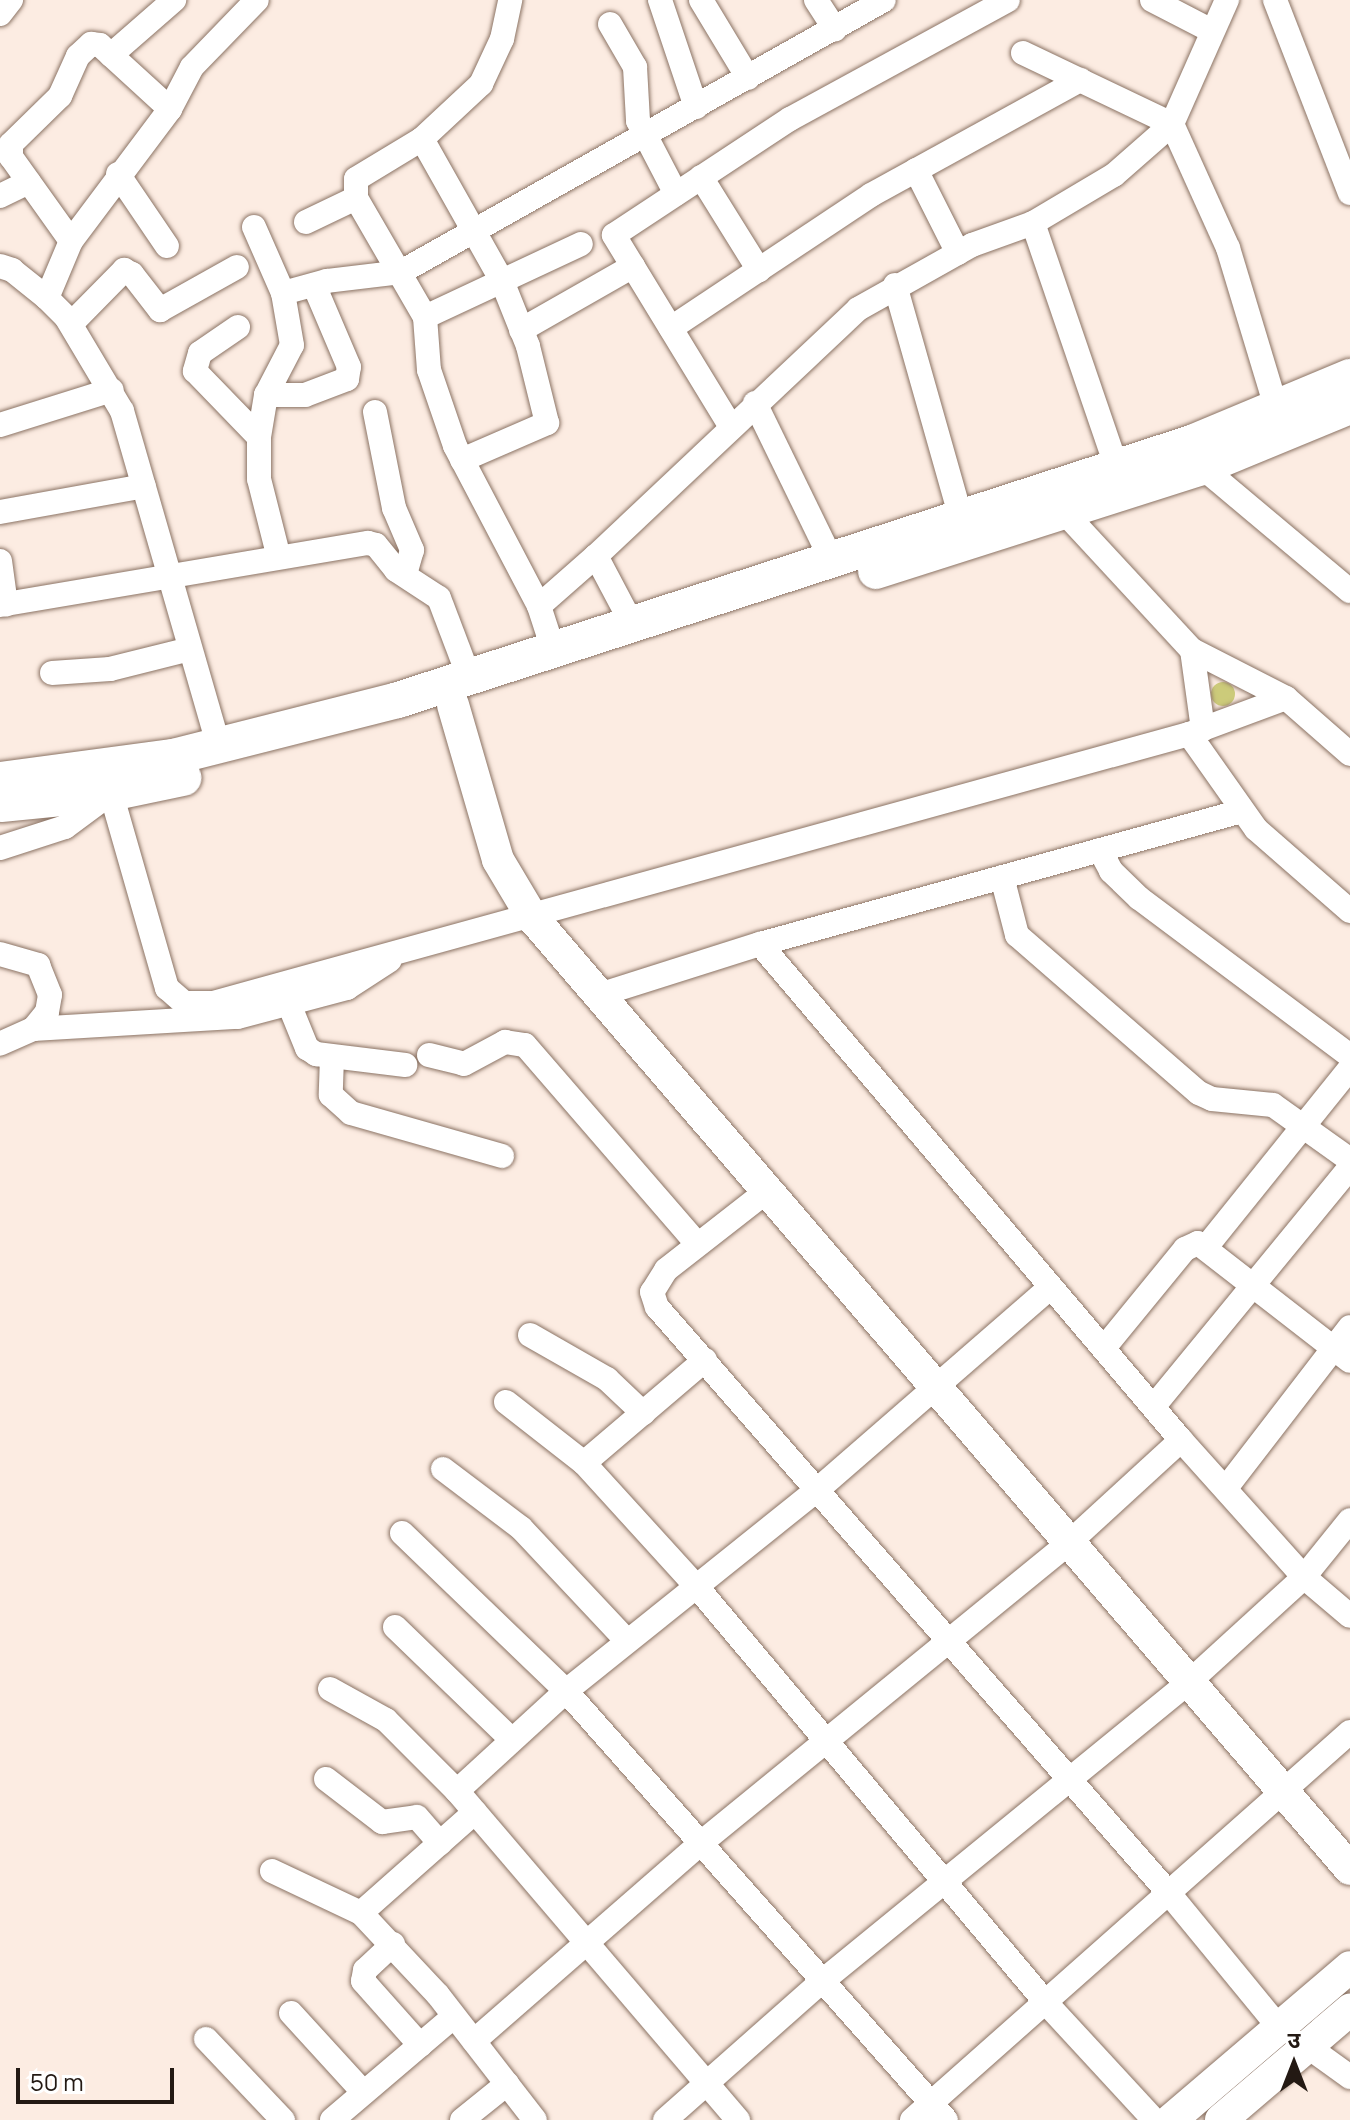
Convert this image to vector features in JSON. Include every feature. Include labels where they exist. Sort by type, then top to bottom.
[{"type":"main road","points":[[0,804],[111,793],[393,726],[553,649],[1117,469],[1276,407],[1349,401]]},
{"type":"main road","points":[[0,780],[219,747],[461,691],[1064,512],[1202,467],[1349,401]]},
{"type":"street","points":[[0,14],[11,0]]},
{"type":"street","points":[[111,55],[174,0]]},
{"type":"street","points":[[47,298],[71,241],[118,174],[170,109],[192,67],[257,0]]},
{"type":"street","points":[[510,0],[502,39],[481,84],[422,139],[356,179],[356,198],[425,317],[429,370],[462,460],[539,606],[553,649]]},
{"type":"street","points":[[660,0],[696,107]]},
{"type":"street","points":[[701,0],[748,78]]},
{"type":"street","points":[[816,0],[835,29]]},
{"type":"street","points":[[283,293],[314,285],[401,272],[884,0]]},
{"type":"street","points":[[731,427],[614,235],[790,119],[1008,0]]},
{"type":"street","points":[[1152,0],[1210,30]]},
{"type":"street","points":[[539,606],[858,309],[895,285],[958,253],[1033,223],[1114,175],[1172,124],[1210,30],[1227,0]]},
{"type":"street","points":[[1275,0],[1350,193]]},
{"type":"street","points":[[610,24],[635,67],[636,111],[676,194]]},
{"type":"street","points":[[71,241],[11,157],[11,144],[60,96],[85,47],[100,45],[170,109]]},
{"type":"street","points":[[1023,53],[1172,124],[1228,248],[1276,407]]},
{"type":"street","points":[[671,328],[916,170],[1080,80]]},
{"type":"street","points":[[422,139],[502,281],[521,330],[547,423],[462,460]]},
{"type":"street","points":[[916,170],[958,253]]},
{"type":"street","points":[[118,174],[167,246]]},
{"type":"street","points":[[701,177],[759,270]]},
{"type":"street","points":[[0,196],[29,182]]},
{"type":"street","points":[[306,222],[356,198]]},
{"type":"street","points":[[1033,223],[1117,469]]},
{"type":"street","points":[[254,227],[283,293],[292,345],[266,395],[259,437],[259,479],[278,554]]},
{"type":"street","points":[[425,317],[581,244]]},
{"type":"street","points":[[0,266],[12,270],[47,298],[71,324],[112,390],[144,486],[219,747]]},
{"type":"street","points":[[521,330],[633,266]]},
{"type":"street","points":[[71,324],[124,270],[132,274],[160,310],[237,267]]},
{"type":"street","points":[[266,395],[305,395],[347,379],[349,367],[314,285]]},
{"type":"street","points":[[895,285],[961,518]]},
{"type":"street","points":[[238,327],[200,353],[195,371],[259,437]]},
{"type":"street","points":[[0,425],[112,390]]},
{"type":"street","points":[[755,403],[831,559]]},
{"type":"street","points":[[375,412],[394,508],[412,550],[405,575]]},
{"type":"street","points":[[1202,467],[1350,591]]},
{"type":"street","points":[[0,512],[144,486]]},
{"type":"street","points":[[1064,512],[1192,650],[1286,698],[1350,754]]},
{"type":"street","points":[[0,561],[3,605],[278,554],[368,543],[405,575],[439,598],[498,860],[532,917],[935,1388],[1072,1540],[1188,1683],[1286,1790],[1350,1869]]},
{"type":"street","points":[[596,556],[632,624]]},
{"type":"street","points":[[52,673],[110,669],[190,649]]},
{"type":"street","points":[[1192,650],[1196,732],[1242,811],[1256,829],[1350,911]]},
{"type":"street","points":[[0,848],[65,827],[111,793],[159,970],[173,997],[213,1003],[1196,732],[1286,698]]},
{"type":"street","points":[[599,995],[760,944],[1242,811]]},
{"type":"street","points":[[1100,850],[1111,871],[1139,898],[1350,1056]]},
{"type":"street","points":[[1002,877],[1017,935],[1199,1093],[1212,1099],[1273,1105],[1307,1126],[1350,1160]]},
{"type":"street","points":[[760,944],[1181,1440],[1304,1577],[1350,1616]]},
{"type":"street","points":[[0,954],[38,965],[47,977],[47,1012],[33,1029]]},
{"type":"street","points":[[0,1044],[33,1029],[207,1021],[289,1004],[364,981],[397,954]]},
{"type":"street","points":[[289,1004],[307,1048],[332,1057],[405,1065]]},
{"type":"street","points":[[429,1055],[464,1064],[505,1042],[525,1045],[698,1245]]},
{"type":"street","points":[[332,1057],[331,1095],[351,1113],[502,1156]]},
{"type":"street","points":[[1207,1246],[1307,1126],[1350,1068]]},
{"type":"street","points":[[1154,1406],[1250,1285],[1350,1167]]},
{"type":"street","points":[[767,1191],[666,1270],[652,1292],[657,1307],[1069,1784],[1167,1891],[1278,2026]]},
{"type":"street","points":[[1104,1348],[1193,1243],[1207,1246],[1250,1285],[1342,1354]]},
{"type":"street","points":[[457,1791],[566,1691],[816,1491],[1051,1287]]},
{"type":"street","points":[[1226,1488],[1342,1354],[1350,1327]]},
{"type":"street","points":[[530,1335],[607,1379],[643,1413]]},
{"type":"street","points":[[584,1463],[705,1360]]},
{"type":"street","points":[[506,1402],[584,1463],[697,1587],[1047,2004],[1154,2120]]},
{"type":"street","points":[[474,2041],[701,1843],[1072,1540],[1181,1440]]},
{"type":"street","points":[[443,1469],[521,1528],[627,1641]]},
{"type":"street","points":[[665,2120],[820,1983],[945,1880],[1069,1784],[1188,1683],[1304,1577],[1350,1520]]},
{"type":"street","points":[[402,1533],[566,1691],[820,1983],[938,2112]]},
{"type":"street","points":[[395,1627],[511,1739]]},
{"type":"street","points":[[330,1689],[386,1720],[457,1791],[705,2086],[738,2120]]},
{"type":"street","points":[[912,2120],[938,2112],[1167,1891],[1350,1732]]},
{"type":"street","points":[[326,1779],[382,1822],[417,1817],[440,1843]]},
{"type":"street","points":[[361,1913],[475,1812]]},
{"type":"street","points":[[272,1871],[361,1913],[393,1944],[454,2016],[534,2120]]},
{"type":"street","points":[[393,1944],[365,1970],[363,1981],[420,2045]]},
{"type":"street","points":[[1171,2120],[1350,1967]]},
{"type":"street","points":[[1211,2086],[1238,2115],[1307,2046],[1350,2010]]},
{"type":"street","points":[[291,2013],[364,2093]]},
{"type":"street","points":[[332,2120],[454,2016]]},
{"type":"street","points":[[206,2039],[283,2120]]},
{"type":"street","points":[[1307,2046],[1350,2077]]},
{"type":"street","points":[[462,2120],[507,2084]]},
{"type":"shaded area","points":[[1223,682],[1232,685],[1235,694],[1232,703],[1223,706],[1214,703],[1211,694],[1214,685]]}]
